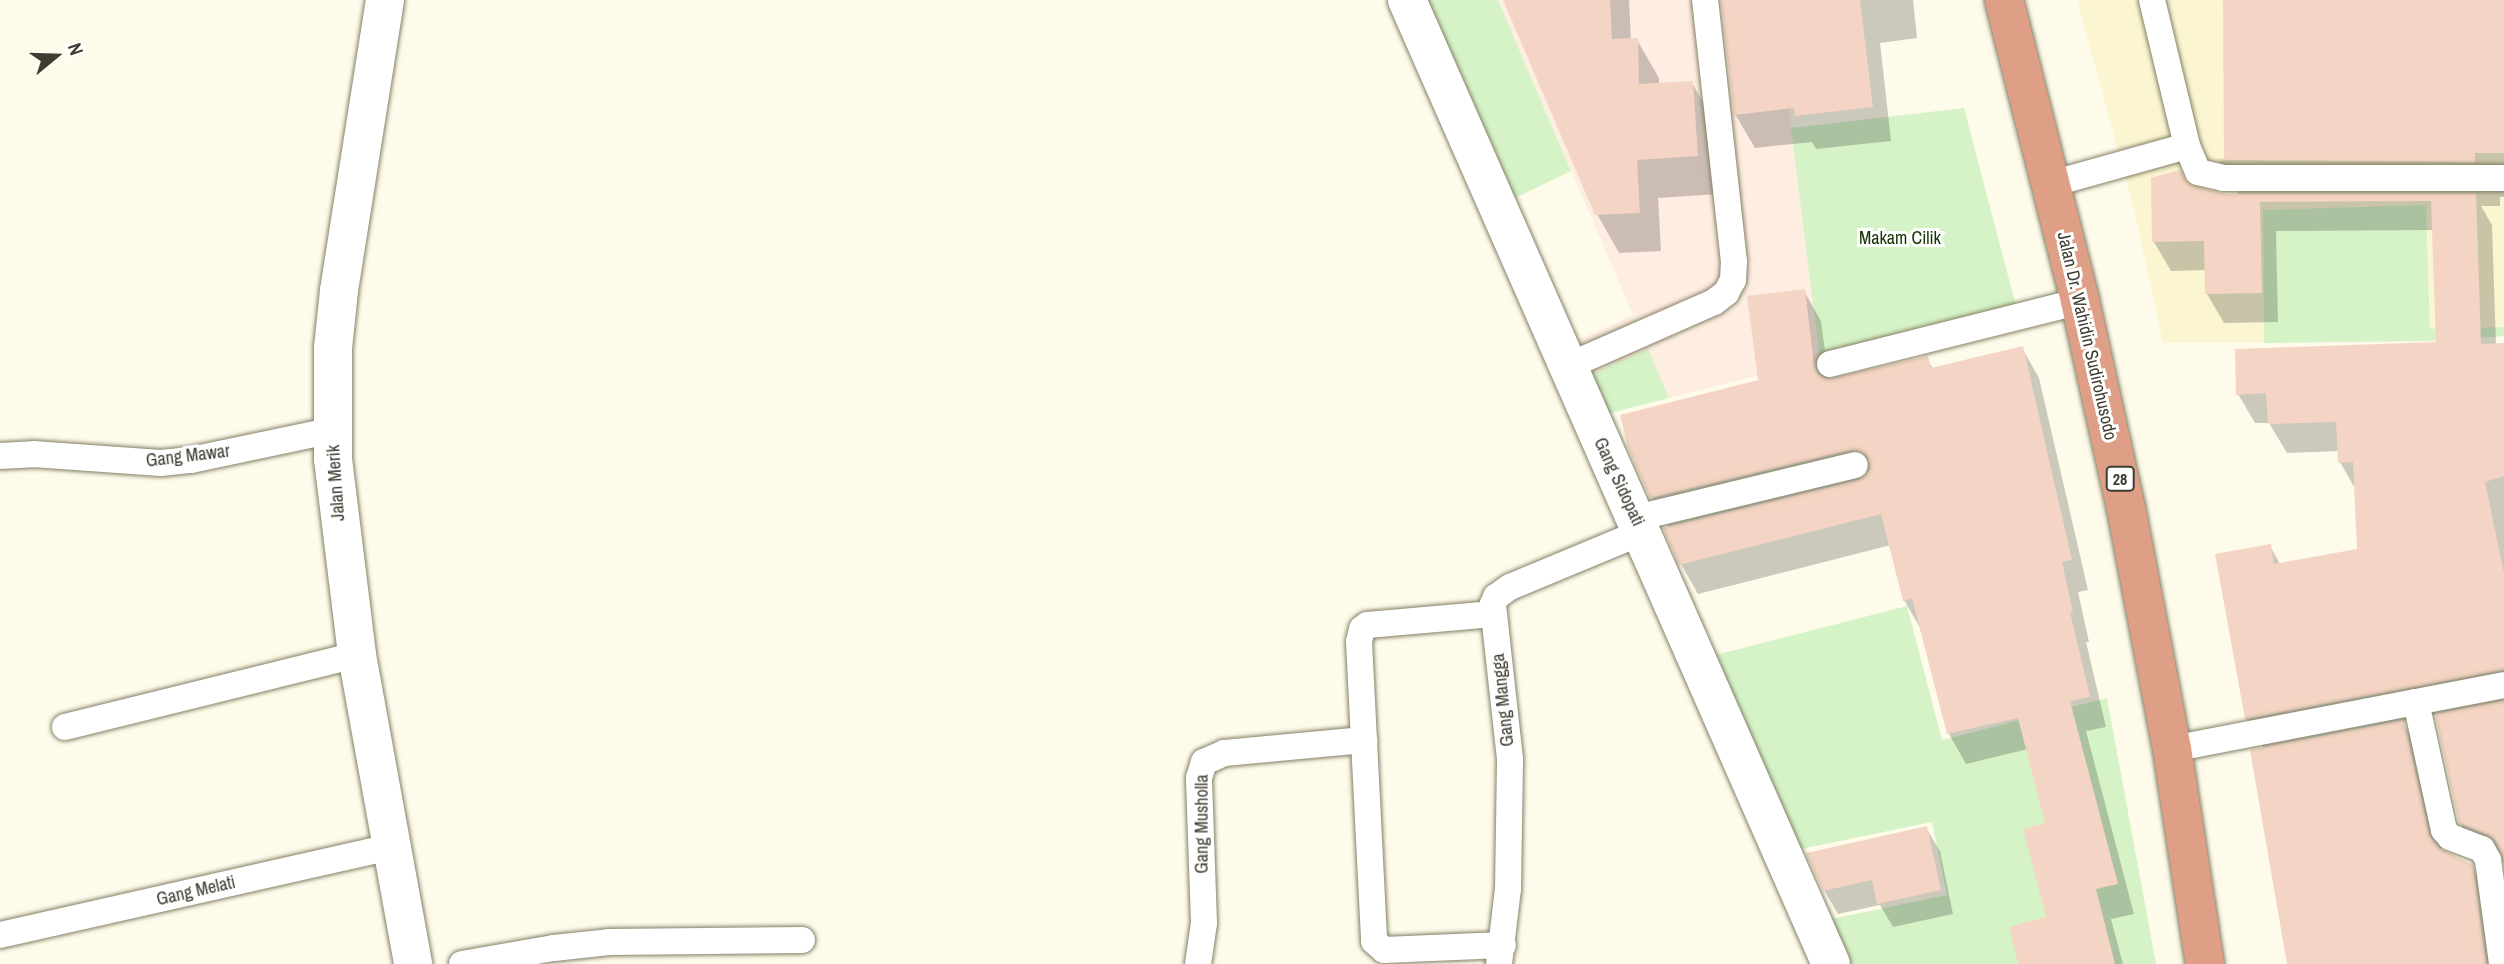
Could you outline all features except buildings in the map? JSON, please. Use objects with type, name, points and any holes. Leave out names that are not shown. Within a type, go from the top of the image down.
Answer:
[{"type":"highway","name":"Jalan Dr. Wahidin Sudirohusodo","points":[[2004,0],[2080,301],[2126,508],[2172,750],[2206,964]]},
{"type":"street","name":"Jalan Merik","points":[[385,0],[339,291],[333,348],[333,430],[339,528],[357,655],[413,964]]},
{"type":"street","name":"Gang Sidopati","points":[[1407,0],[1566,367],[1639,525],[1831,964]]},
{"type":"lane","points":[[1566,367],[1714,302],[1730,286],[1734,262],[1705,0]]},
{"type":"lane","points":[[2152,0],[2187,146],[2194,167],[2199,172],[2212,177],[2504,178]]},
{"type":"lane","points":[[2051,184],[2187,146]]},
{"type":"lane","points":[[1830,364],[2080,301]]},
{"type":"lane","name":"Gang Mawar","points":[[0,456],[33,454],[161,463],[191,460],[333,430]]},
{"type":"lane","points":[[1501,955],[1384,950],[1376,945],[1373,936],[1359,642],[1362,629],[1367,625],[1493,614],[1496,597],[1510,587],[1639,525],[1855,465]]},
{"type":"lane","name":"Gang Mangga","points":[[1493,614],[1510,759],[1508,889],[1501,955]]},
{"type":"lane","points":[[65,727],[357,655]]},
{"type":"lane","points":[[2172,750],[2504,685]]},
{"type":"lane","points":[[2416,702],[2444,830],[2454,839],[2478,846],[2488,860],[2502,964]]},
{"type":"lane","name":"Gang Musholla","points":[[1198,964],[1204,923],[1199,778],[1204,762],[1224,753],[1364,740]]},
{"type":"lane","name":"Gang Melati","points":[[0,935],[393,848]]},
{"type":"lane","points":[[462,964],[554,948],[609,942],[802,940]]},
{"type":"shaded area","points":[[1498,0],[1776,0],[1820,360],[1669,398],[1647,350],[1587,376],[1573,343],[1633,315]]},
{"type":"shaded area","points":[[2077,0],[2504,0],[2504,336],[2431,341],[2426,205],[2263,210],[2264,343],[2163,343],[2135,213]]},
{"type":"green space","points":[[1426,0],[1498,0],[1571,171],[1511,200]]},
{"type":"green space","name":"Makam Cilik","points":[[1964,108],[2017,310],[1820,360],[1791,128]]},
{"type":"green space","points":[[2426,205],[2430,329],[2504,327],[2504,336],[2431,341],[2264,343],[2263,210]]},
{"type":"green space","points":[[1648,349],[1669,398],[1603,415],[1587,376]]},
{"type":"green space","points":[[1907,606],[1942,740],[2107,698],[2156,964],[1840,964],[1822,921],[1947,895],[1932,822],[1791,851],[1708,657]]}]
